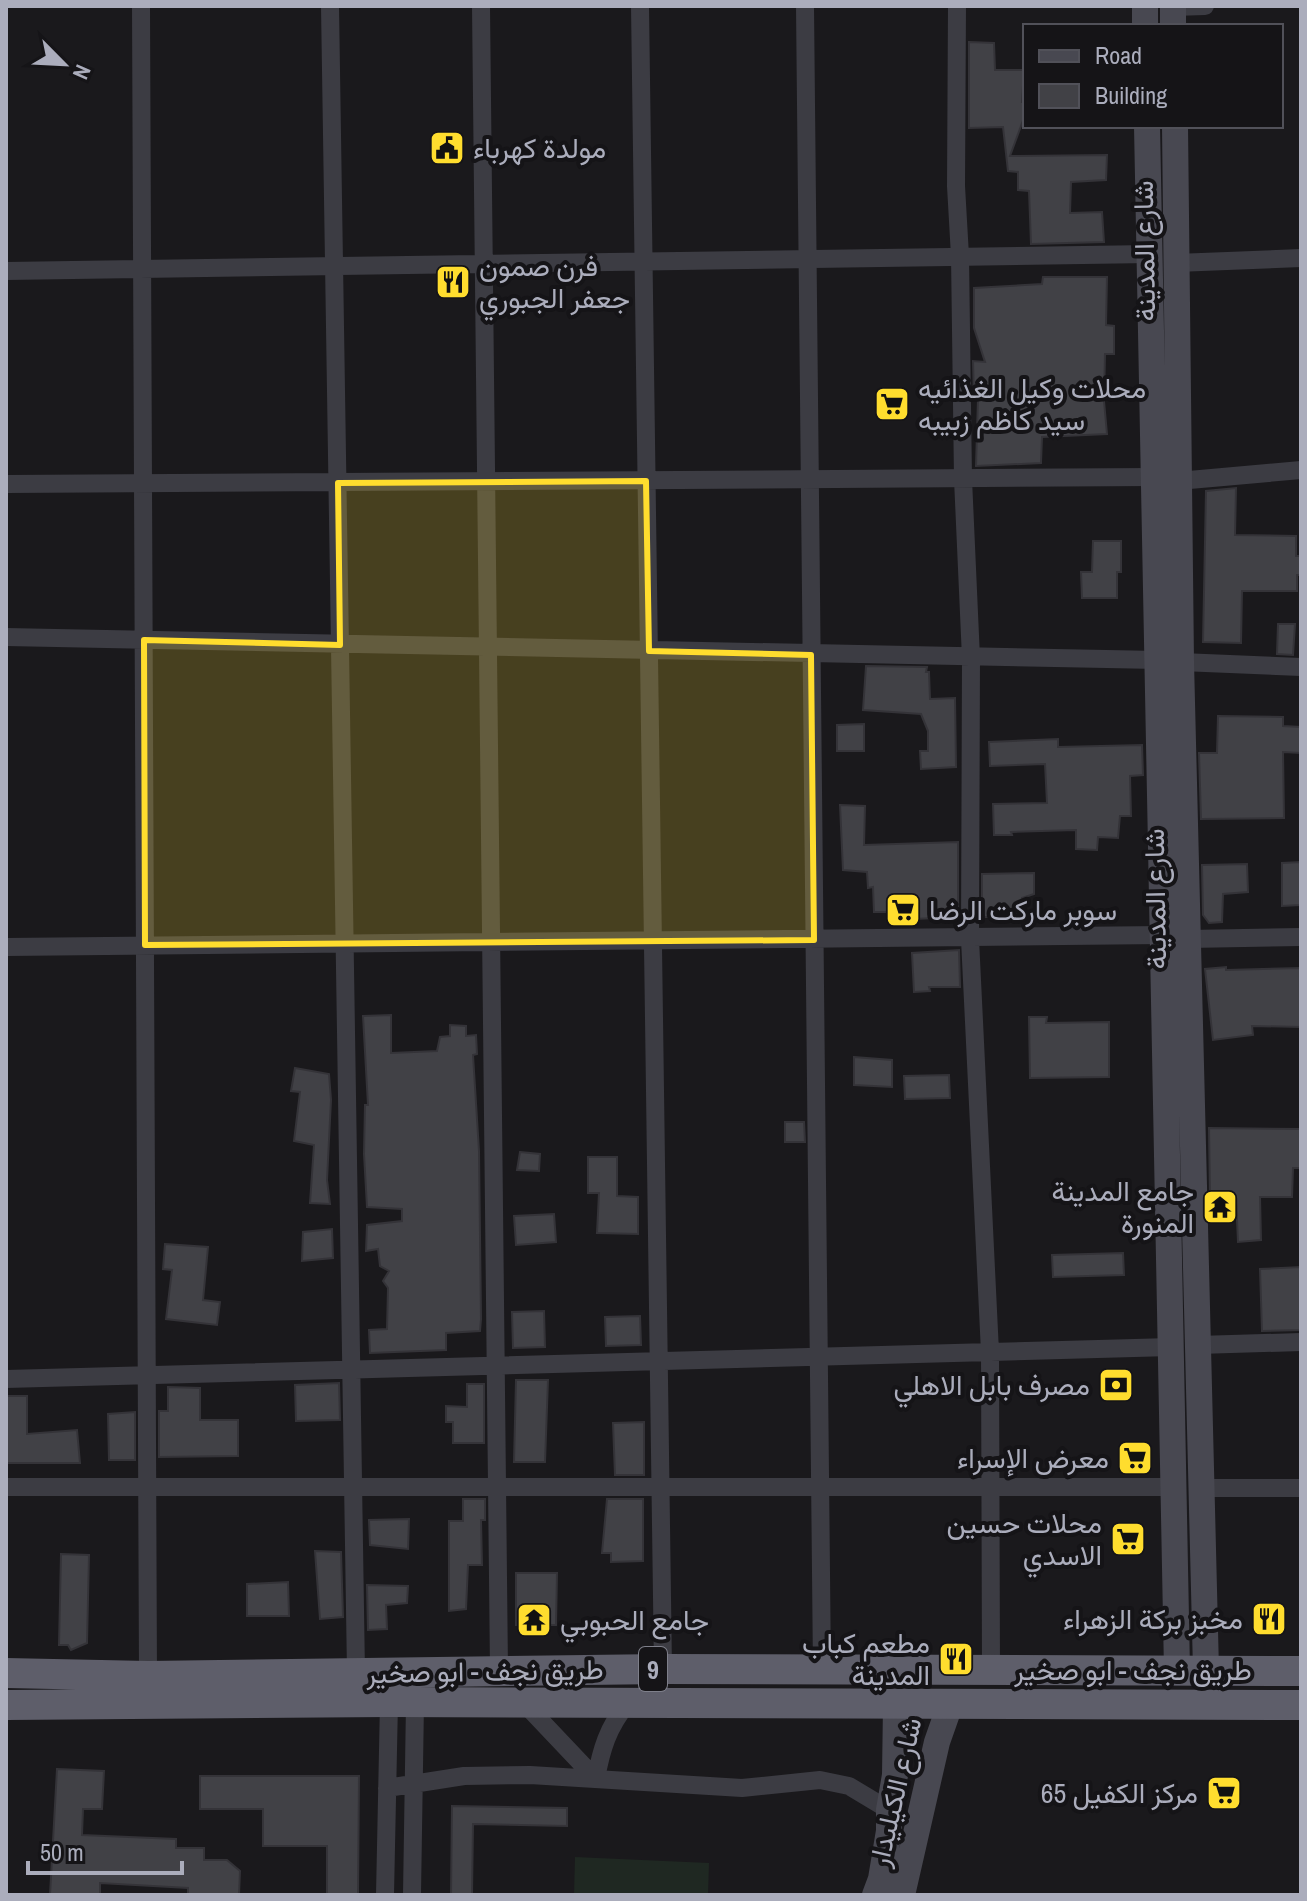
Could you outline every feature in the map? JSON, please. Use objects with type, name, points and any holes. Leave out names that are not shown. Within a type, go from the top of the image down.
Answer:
[{"type":"highway","name":"طريق نجف - ابو صخير","points":[[6,1673],[148,1676],[663,1669],[1301,1671]]},
{"type":"highway","name":"طريق نجف - ابو صخير","points":[[6,1705],[1301,1705]]},
{"type":"main road","name":"شارع المدينة","points":[[1147,128],[1150,254],[1166,479],[1176,937],[1198,1345],[1187,1487]]},
{"type":"main road","name":"شارع المدينة","points":[[1166,479],[1176,263],[1175,128]]},
{"type":"main road","name":"شارع المدينة","points":[[1176,937],[1171,1347],[1187,1487],[1192,1670]]},
{"type":"main road","name":"شارع الكيليدار","points":[[875,1895],[881,1879],[889,1831],[895,1775],[896,1705]]},
{"type":"main road","name":"شارع الكيليدار","points":[[902,1895],[937,1742],[950,1705]]},
{"type":"street","points":[[141,6],[148,1676]]},
{"type":"street","points":[[330,6],[356,1673]]},
{"type":"street","points":[[481,6],[499,1670]]},
{"type":"street","points":[[640,6],[663,1669]]},
{"type":"street","points":[[805,6],[822,1670]]},
{"type":"street","points":[[957,6],[956,186],[971,658],[970,939],[990,1352],[991,1669]]},
{"type":"street","points":[[1173,6],[1205,6]]},
{"type":"street","points":[[6,271],[1150,254]]},
{"type":"street","points":[[1176,263],[1301,258]]},
{"type":"street","points":[[6,484],[1166,479],[1301,470]]},
{"type":"street","points":[[6,637],[1169,661],[1301,667]]},
{"type":"street","points":[[6,947],[1301,937]]},
{"type":"street","points":[[1198,1345],[1301,1342]]},
{"type":"street","points":[[6,1379],[1171,1347]]},
{"type":"street","points":[[6,1487],[1301,1488]]},
{"type":"street","points":[[402,1703],[414,1785],[412,1895]]},
{"type":"street","points":[[385,1895],[387,1788],[402,1703]]},
{"type":"street","points":[[524,1703],[596,1779]]},
{"type":"street","points":[[596,1779],[602,1746],[616,1717],[627,1704]]},
{"type":"street","points":[[387,1788],[464,1776],[530,1775],[742,1788],[820,1780],[849,1786],[889,1810]]},
{"type":"highlighted area","points":[[646,481],[649,651],[811,655],[814,940],[145,945],[144,640],[340,645],[338,483]]},
{"type":"shaded area","points":[[575,1857],[709,1863],[708,1895],[574,1895]]},
{"type":"building","points":[[969,42],[994,43],[995,70],[1023,70],[1023,120],[1010,156],[1107,155],[1106,180],[1071,182],[1070,213],[1102,212],[1104,242],[1031,244],[1029,191],[1018,190],[1018,172],[1008,171],[1003,127],[969,128]]},
{"type":"building","points":[[1043,277],[1107,277],[1106,325],[1114,326],[1114,354],[1105,354],[1107,434],[1042,437],[1041,463],[976,466],[978,398],[974,398],[973,361],[985,362],[974,328],[974,288],[1042,284]]},
{"type":"building","points":[[1236,488],[1235,535],[1296,536],[1296,556],[1301,556],[1301,575],[1297,575],[1297,591],[1242,591],[1241,643],[1203,642],[1206,491]]},
{"type":"building","points":[[1093,541],[1121,541],[1117,598],[1082,598],[1081,572],[1092,572]]},
{"type":"building","points":[[1278,624],[1295,624],[1293,655],[1277,654]]},
{"type":"building","points":[[866,666],[927,667],[930,699],[955,698],[956,767],[921,769],[920,751],[928,751],[928,731],[921,714],[863,710]]},
{"type":"building","points":[[1218,716],[1283,717],[1283,726],[1301,727],[1301,753],[1283,752],[1284,818],[1201,819],[1199,753],[1217,753]]},
{"type":"building","points":[[864,724],[864,751],[837,751],[837,725]]},
{"type":"building","points":[[1058,739],[1058,747],[1142,745],[1143,775],[1130,776],[1131,816],[1120,816],[1118,838],[1098,837],[1097,850],[1076,849],[1076,830],[994,835],[993,804],[1047,803],[1045,764],[990,766],[989,742]]},
{"type":"building","points":[[840,805],[865,806],[864,845],[958,842],[958,917],[892,920],[892,912],[874,912],[873,887],[868,888],[867,872],[843,870]]},
{"type":"building","points":[[1301,862],[1300,905],[1282,906],[1282,863]]},
{"type":"building","points":[[1247,864],[1248,892],[1223,894],[1222,922],[1209,923],[1203,915],[1202,865]]},
{"type":"building","points":[[1034,873],[1034,894],[1022,898],[1023,917],[982,917],[982,874]]},
{"type":"building","points":[[959,950],[960,987],[929,987],[930,991],[914,992],[912,953]]},
{"type":"building","points":[[1226,967],[1226,970],[1301,968],[1301,1027],[1252,1026],[1253,1035],[1213,1040],[1205,969]]},
{"type":"building","points":[[391,1015],[391,1053],[437,1051],[440,1037],[450,1036],[450,1025],[466,1026],[466,1036],[476,1035],[477,1054],[473,1055],[479,1151],[480,1331],[446,1333],[446,1350],[370,1353],[369,1330],[387,1329],[388,1288],[383,1281],[389,1271],[380,1266],[378,1249],[366,1251],[367,1225],[402,1221],[402,1209],[367,1207],[364,1154],[365,1105],[368,1105],[363,1016]]},
{"type":"building","points":[[1029,1017],[1047,1017],[1046,1023],[1109,1022],[1109,1077],[1030,1078]]},
{"type":"building","points":[[854,1057],[892,1060],[892,1087],[854,1085]]},
{"type":"building","points":[[295,1068],[329,1074],[331,1100],[327,1180],[330,1204],[310,1203],[314,1145],[294,1141],[300,1092],[291,1091]]},
{"type":"building","points":[[949,1075],[950,1098],[905,1099],[904,1076]]},
{"type":"building","points":[[785,1122],[804,1122],[805,1142],[785,1142]]},
{"type":"building","points":[[1209,1128],[1301,1129],[1301,1168],[1293,1168],[1292,1197],[1260,1197],[1261,1240],[1238,1242],[1236,1197],[1210,1196]]},
{"type":"building","points":[[520,1152],[540,1154],[539,1171],[517,1170]]},
{"type":"building","points":[[588,1157],[617,1157],[617,1196],[638,1197],[638,1234],[597,1233],[599,1193],[588,1193]]},
{"type":"building","points":[[554,1214],[556,1242],[516,1245],[514,1216]]},
{"type":"building","points":[[332,1229],[333,1258],[302,1261],[303,1232]]},
{"type":"building","points":[[165,1244],[208,1247],[203,1300],[220,1302],[217,1325],[166,1319],[172,1270],[163,1269]]},
{"type":"building","points":[[1123,1253],[1124,1275],[1053,1277],[1052,1255]]},
{"type":"building","points":[[1301,1267],[1301,1330],[1262,1331],[1260,1269]]},
{"type":"building","points":[[544,1311],[545,1347],[513,1348],[512,1312]]},
{"type":"building","points":[[640,1316],[641,1345],[606,1346],[605,1317]]},
{"type":"building","points":[[516,1380],[548,1380],[545,1462],[514,1462]]},
{"type":"building","points":[[339,1383],[340,1420],[296,1421],[295,1385]]},
{"type":"building","points":[[467,1384],[484,1384],[484,1443],[453,1443],[453,1422],[446,1422],[446,1406],[467,1407]]},
{"type":"building","points":[[168,1387],[200,1388],[200,1420],[238,1420],[238,1456],[159,1457],[159,1411],[168,1411]]},
{"type":"building","points":[[6,1396],[27,1396],[27,1434],[77,1430],[80,1463],[6,1463]]},
{"type":"building","points":[[135,1412],[135,1460],[109,1460],[108,1414]]},
{"type":"building","points":[[644,1422],[644,1475],[615,1475],[613,1423]]},
{"type":"building","points":[[463,1499],[485,1499],[485,1520],[481,1520],[482,1565],[468,1565],[466,1609],[449,1611],[449,1521],[463,1521]]},
{"type":"building","points":[[607,1499],[643,1499],[643,1561],[611,1562],[611,1553],[602,1553]]},
{"type":"building","points":[[409,1519],[408,1549],[370,1545],[369,1520]]},
{"type":"building","points":[[315,1551],[341,1552],[343,1617],[320,1619]]},
{"type":"building","points":[[61,1554],[89,1555],[87,1643],[71,1650],[68,1645],[59,1645]]},
{"type":"building","points":[[516,1573],[557,1573],[556,1625],[516,1625]]},
{"type":"building","points":[[288,1582],[289,1616],[247,1616],[247,1584]]},
{"type":"building","points":[[367,1585],[408,1586],[407,1603],[386,1605],[387,1629],[368,1630]]},
{"type":"building","points":[[57,1769],[104,1771],[102,1809],[83,1809],[82,1835],[176,1839],[176,1848],[204,1848],[204,1860],[227,1860],[240,1871],[239,1895],[188,1895],[188,1888],[100,1883],[100,1895],[50,1895]]},
{"type":"building","points":[[200,1776],[359,1776],[358,1895],[327,1895],[327,1846],[263,1846],[263,1809],[200,1809]]},
{"type":"building","points":[[452,1806],[567,1808],[567,1826],[473,1824],[472,1895],[451,1895]]},
{"type":"place","name":"مولدة كهرباء","points":[[447,148]]},
{"type":"place","name":"فرن صمون جعفر الجبوري","points":[[453,282]]},
{"type":"place","name":"محلات وكيل الغذائيه سيد كاظم زبيبه","points":[[892,404]]},
{"type":"place","name":"سوبر ماركت الرضا","points":[[903,910]]},
{"type":"place","name":"جامع المدينة المنورة","points":[[1220,1207]]},
{"type":"place","name":"مصرف بابل الاهلي","points":[[1116,1385]]},
{"type":"place","name":"معرض الإسراء","points":[[1135,1458]]},
{"type":"place","name":"محلات حسين الاسدي","points":[[1128,1539]]},
{"type":"place","name":"مخبز بركة الزهراء","points":[[1269,1619]]},
{"type":"place","name":"جامع الحبوبي","points":[[534,1620]]},
{"type":"place","name":"مطعم كباب المدينة","points":[[956,1659]]},
{"type":"place","name":"مركز الكفيل 65","points":[[1224,1793]]}]
